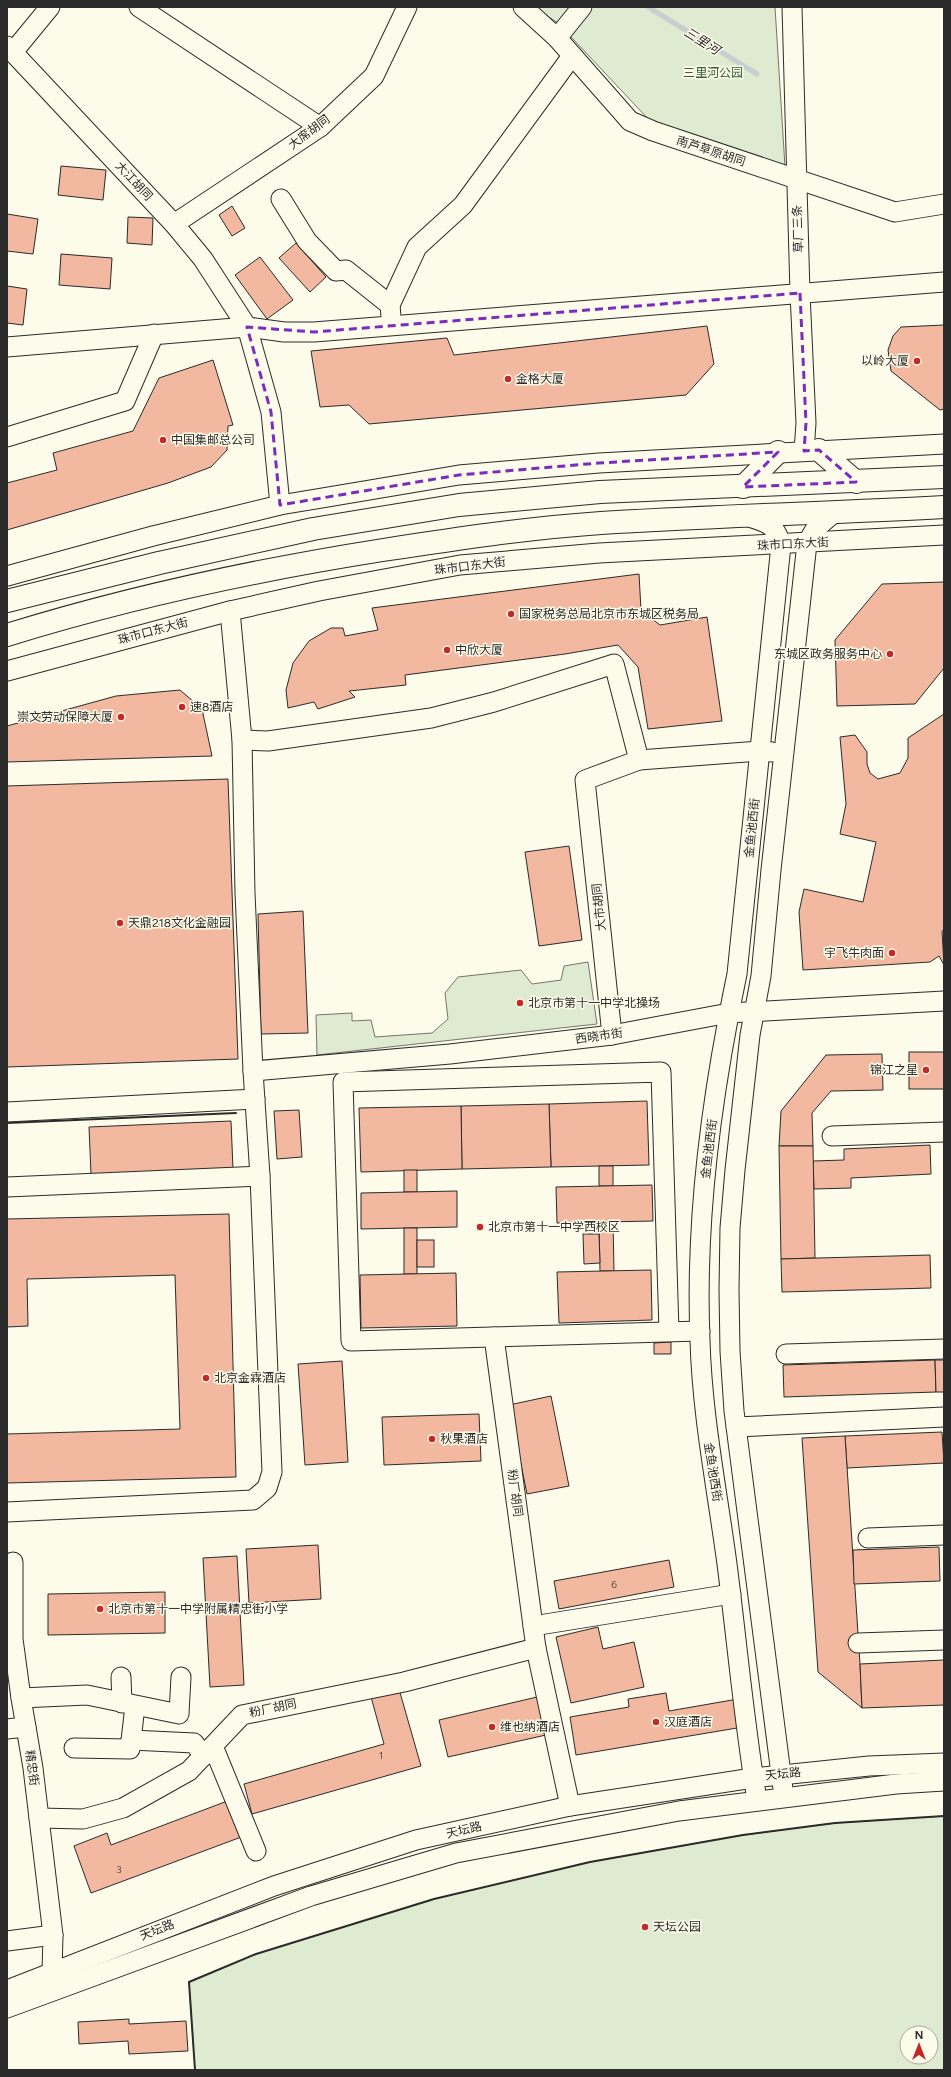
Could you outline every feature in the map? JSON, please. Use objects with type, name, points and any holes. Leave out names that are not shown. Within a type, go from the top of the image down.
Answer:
[{"type":"main road","points":[[811,450],[856,482]]},
{"type":"main road","points":[[743,487],[778,452]]},
{"type":"main road","points":[[7,601],[159,563],[313,529],[460,506],[600,492],[743,487],[944,477]]},
{"type":"main road","points":[[7,635],[164,592],[316,561],[456,538],[600,523],[944,507]]},
{"type":"street","points":[[10,49],[50,7]]},
{"type":"street","points":[[139,7],[320,127]]},
{"type":"street","name":"大席胡同","points":[[174,224],[320,127],[374,76],[407,7]]},
{"type":"street","name":"南芦草原胡同","points":[[523,7],[557,38],[630,121],[653,131],[895,212],[944,204]]},
{"type":"street","points":[[557,38],[582,7]]},
{"type":"street","name":"草厂三条","points":[[792,7],[800,293],[806,423],[811,450]]},
{"type":"street","name":"大江胡同","points":[[10,49],[174,224],[203,259],[247,326],[271,412],[280,505]]},
{"type":"street","points":[[392,326],[390,305],[417,247],[463,205],[572,56]]},
{"type":"street","points":[[281,199],[307,241],[336,271],[346,270],[390,305]]},
{"type":"street","points":[[7,347],[247,326],[284,332],[314,332],[944,282]]},
{"type":"street","points":[[7,437],[125,401],[154,334]]},
{"type":"street","points":[[7,576],[153,536],[280,505],[460,475],[599,463],[811,450],[944,444]]},
{"type":"street","name":"金鱼池西街","points":[[784,1797],[736,1426],[730,1351],[730,1228],[735,1170],[754,1011],[761,976],[807,544],[816,528],[835,512]]},
{"type":"street","points":[[749,516],[766,522],[778,532],[781,545]]},
{"type":"street","name":"珠市口东大街","points":[[7,671],[230,611],[319,591],[460,565],[599,553],[807,544],[944,535]]},
{"type":"street","name":"金鱼池西街","points":[[757,1800],[753,1778],[731,1594],[708,1445],[700,1331],[703,1202],[714,1102],[737,974],[781,545]]},
{"type":"street","points":[[7,1512],[254,1500],[267,1488],[272,1472],[260,1176],[253,1071],[245,893],[242,740],[230,611]]},
{"type":"street","points":[[242,740],[268,741],[431,718],[494,702],[614,664],[639,760],[760,751],[784,754]]},
{"type":"street","name":"大市胡同","points":[[612,1035],[585,780],[639,760]]},
{"type":"street","name":"西晓市街","points":[[253,1071],[450,1054],[612,1035],[729,1012],[944,1001]]},
{"type":"street","points":[[669,1331],[661,1072],[343,1082],[351,1342],[700,1331]]},
{"type":"street","points":[[7,1112],[255,1099]]},
{"type":"street","points":[[832,1136],[944,1132]]},
{"type":"street","points":[[7,1186],[260,1176]]},
{"type":"street","name":"粉厂胡同","points":[[494,1337],[536,1648],[570,1806]]},
{"type":"street","points":[[786,1354],[944,1349]]},
{"type":"street","points":[[736,1426],[944,1417]]},
{"type":"street","points":[[868,1538],[944,1535]]},
{"type":"street","name":"精忠街","points":[[13,1562],[13,1639],[39,1818],[53,1935],[52,1973]]},
{"type":"street","points":[[533,1626],[731,1594]]},
{"type":"street","points":[[858,1643],[944,1640]]},
{"type":"street","name":"粉厂胡同","points":[[39,1818],[83,1819],[123,1808],[189,1771],[242,1715],[404,1682],[536,1648]]},
{"type":"street","points":[[74,1748],[130,1749],[131,1740],[128,1705],[121,1677]]},
{"type":"street","points":[[21,1698],[87,1695],[128,1705],[179,1714],[180,1677]]},
{"type":"street","points":[[7,1729],[26,1727]]},
{"type":"street","points":[[131,1740],[194,1743],[209,1751],[256,1851]]},
{"type":"street","name":"天坛路","points":[[7,1990],[133,1939],[274,1886],[416,1840],[570,1806],[780,1774],[869,1766],[944,1763]]},
{"type":"street","name":"天坛路","points":[[7,2008],[311,1896],[456,1853],[679,1811],[757,1800],[896,1784],[944,1781]]},
{"type":"street","points":[[7,1941],[53,1935]]},
{"type":"highlighted area","points":[[800,293],[806,423],[804,451],[819,450],[856,482],[743,487],[778,452],[599,463],[459,475],[280,505],[271,412],[247,327],[314,332]]},
{"type":"green space","name":"三里河公园","points":[[533,7],[775,7],[785,167],[651,122],[558,23]]},
{"type":"green space","name":"北京市第十一中学北操场","points":[[588,962],[597,1024],[317,1055],[316,1015],[352,1013],[352,1021],[371,1020],[375,1037],[432,1033],[448,1019],[445,993],[458,977],[521,970],[532,984],[561,980],[564,966]]},
{"type":"green space","name":"天坛公园","points":[[944,1816],[944,2070],[195,2070],[189,1982],[256,1954],[434,1899],[590,1862],[743,1835],[835,1823]]},
{"type":"building","points":[[61,166],[106,170],[103,200],[58,195]]},
{"type":"building","points":[[232,206],[245,228],[232,236],[219,215]]},
{"type":"building","points":[[7,214],[38,219],[33,254],[7,251]]},
{"type":"building","points":[[128,217],[153,218],[152,245],[127,243]]},
{"type":"building","points":[[296,243],[326,277],[310,292],[279,258]]},
{"type":"building","points":[[61,254],[112,258],[110,289],[59,285]]},
{"type":"building","points":[[260,257],[293,300],[267,319],[235,275]]},
{"type":"building","points":[[7,286],[27,289],[23,325],[7,323]]},
{"type":"building","name":"以岭大厦","points":[[944,325],[944,409],[940,410],[891,371],[888,350],[893,336],[901,327]]},
{"type":"building","name":"金格大厦","points":[[707,326],[714,364],[686,395],[369,424],[349,405],[320,407],[311,351],[447,338],[454,355]]},
{"type":"building","name":"中国集邮总公司","points":[[213,360],[233,425],[228,426],[227,450],[211,467],[168,483],[7,530],[7,483],[57,470],[53,453],[133,431],[159,378]]},
{"type":"building","name":"中欣大厦","points":[[639,574],[641,610],[660,625],[707,617],[722,721],[648,729],[638,667],[618,645],[565,654],[405,675],[406,685],[349,691],[355,697],[318,709],[314,702],[288,708],[286,690],[293,663],[309,641],[331,628],[343,628],[345,636],[378,630],[372,608]]},
{"type":"building","name":"东城区政务服务中心","points":[[944,582],[944,668],[915,704],[837,706],[835,640],[882,584]]},
{"type":"building","name":"崇文劳动保障大厦","points":[[180,690],[202,709],[212,756],[7,762],[7,726],[116,696]]},
{"type":"building","points":[[944,714],[944,930],[942,931],[944,965],[939,956],[930,962],[803,970],[799,912],[804,889],[863,902],[876,842],[840,834],[846,804],[840,737],[855,735],[867,752],[867,764],[870,773],[878,779],[900,773],[908,758],[908,738]]},
{"type":"building","name":"天鼎218文化金融园","points":[[228,779],[238,1059],[7,1067],[7,786]]},
{"type":"building","points":[[569,846],[582,940],[539,946],[525,852]]},
{"type":"building","points":[[303,911],[308,1033],[261,1034],[258,914]]},
{"type":"building","name":"锦江之星","points":[[909,1052],[944,1052],[944,1089],[909,1089]]},
{"type":"building","points":[[882,1054],[883,1090],[831,1091],[812,1113],[813,1146],[779,1146],[781,1111],[826,1055]]},
{"type":"building","points":[[647,1101],[649,1165],[551,1167],[549,1104]]},
{"type":"building","points":[[549,1104],[551,1167],[462,1169],[461,1106]]},
{"type":"building","points":[[461,1106],[462,1169],[361,1172],[359,1108]]},
{"type":"building","points":[[299,1110],[302,1157],[277,1159],[274,1111]]},
{"type":"building","points":[[231,1121],[233,1169],[91,1174],[89,1127]]},
{"type":"building","points":[[930,1145],[931,1174],[851,1178],[851,1188],[814,1189],[813,1161],[844,1160],[844,1149]]},
{"type":"building","points":[[779,1146],[813,1146],[815,1258],[781,1259]]},
{"type":"building","points":[[599,1166],[613,1166],[613,1186],[599,1186]]},
{"type":"building","points":[[404,1170],[417,1170],[417,1192],[404,1192]]},
{"type":"building","points":[[652,1185],[653,1221],[557,1223],[556,1187]]},
{"type":"building","points":[[457,1191],[457,1227],[361,1229],[361,1193]]},
{"type":"building","name":"北京金霖酒店","points":[[229,1214],[236,1477],[7,1483],[7,1434],[180,1429],[175,1275],[27,1279],[28,1326],[7,1327],[7,1219]]},
{"type":"building","points":[[599,1222],[613,1222],[614,1271],[600,1271]]},
{"type":"building","points":[[404,1228],[417,1228],[417,1274],[404,1274]]},
{"type":"building","points":[[583,1234],[599,1234],[600,1263],[584,1264]]},
{"type":"building","points":[[417,1240],[434,1240],[434,1267],[417,1267]]},
{"type":"building","points":[[930,1255],[931,1288],[782,1292],[781,1259]]},
{"type":"building","points":[[651,1270],[652,1320],[559,1323],[557,1272]]},
{"type":"building","points":[[456,1273],[457,1326],[361,1328],[360,1275]]},
{"type":"building","points":[[671,1342],[671,1354],[654,1354],[654,1343]]},
{"type":"building","points":[[935,1360],[936,1392],[784,1397],[783,1365]]},
{"type":"building","points":[[935,1360],[944,1360],[944,1392],[936,1392]]},
{"type":"building","points":[[342,1361],[348,1462],[305,1465],[298,1364]]},
{"type":"building","points":[[551,1396],[569,1486],[527,1494],[509,1405]]},
{"type":"building","name":"秋果酒店","points":[[479,1414],[481,1461],[384,1465],[382,1417]]},
{"type":"building","points":[[942,1432],[944,1463],[847,1468],[845,1436]]},
{"type":"building","points":[[845,1436],[862,1708],[818,1672],[802,1438]]},
{"type":"building","points":[[318,1545],[321,1599],[249,1603],[246,1549]]},
{"type":"building","points":[[939,1547],[940,1581],[854,1584],[853,1550]]},
{"type":"building","points":[[237,1556],[244,1685],[210,1687],[203,1558]]},
{"type":"building","points":[[669,1560],[674,1587],[559,1609],[554,1581]]},
{"type":"building","points":[[165,1592],[165,1633],[48,1635],[48,1594]]},
{"type":"building","points":[[598,1627],[603,1649],[634,1642],[644,1687],[571,1703],[556,1637]]},
{"type":"building","points":[[944,1660],[944,1705],[862,1708],[860,1664]]},
{"type":"building","points":[[399,1689],[421,1766],[252,1814],[244,1784],[384,1744],[371,1697]]},
{"type":"building","name":"汉庭酒店","points":[[666,1693],[669,1711],[738,1699],[743,1727],[576,1755],[570,1717],[629,1707],[628,1699]]},
{"type":"building","name":"维也纳酒店","points":[[537,1697],[546,1735],[448,1757],[439,1720]]},
{"type":"building","points":[[230,1800],[244,1836],[91,1893],[74,1846],[107,1833],[111,1845]]},
{"type":"building","points":[[129,2019],[129,2024],[186,2021],[188,2051],[129,2054],[128,2041],[79,2044],[78,2022]]},
{"type":"waterway","name":"三里河","points":[[648,7],[757,74]]},
{"type":"wall","points":[[7,1123],[236,1113]]},
{"type":"wall","points":[[195,2070],[189,1982],[256,1954],[434,1899],[590,1862],[743,1835],[835,1823],[944,1816]]},
{"type":"place","name":"以岭大厦","points":[[917,361]]},
{"type":"place","name":"金格大厦","points":[[508,379]]},
{"type":"place","name":"中国集邮总公司","points":[[163,440]]},
{"type":"place","name":"国家税务总局北京市东城区税务局","points":[[511,614]]},
{"type":"place","name":"中欣大厦","points":[[447,650]]},
{"type":"place","name":"东城区政务服务中心","points":[[890,654]]},
{"type":"place","name":"速8酒店","points":[[182,707]]},
{"type":"place","name":"崇文劳动保障大厦","points":[[121,717]]},
{"type":"place","name":"天鼎218文化金融园","points":[[120,923]]},
{"type":"place","name":"宇飞牛肉面","points":[[892,953]]},
{"type":"place","name":"北京市第十一中学北操场","points":[[520,1003]]},
{"type":"place","name":"锦江之星","points":[[926,1070]]},
{"type":"place","name":"北京市第十一中学西校区","points":[[480,1227]]},
{"type":"place","name":"北京金霖酒店","points":[[206,1378]]},
{"type":"place","name":"秋果酒店","points":[[432,1439]]},
{"type":"place","name":"北京市第十一中学附属精忠街小学","points":[[100,1609]]},
{"type":"place","name":"汉庭酒店","points":[[656,1722]]},
{"type":"place","name":"维也纳酒店","points":[[492,1727]]},
{"type":"place","name":"天坛公园","points":[[645,1927]]}]
